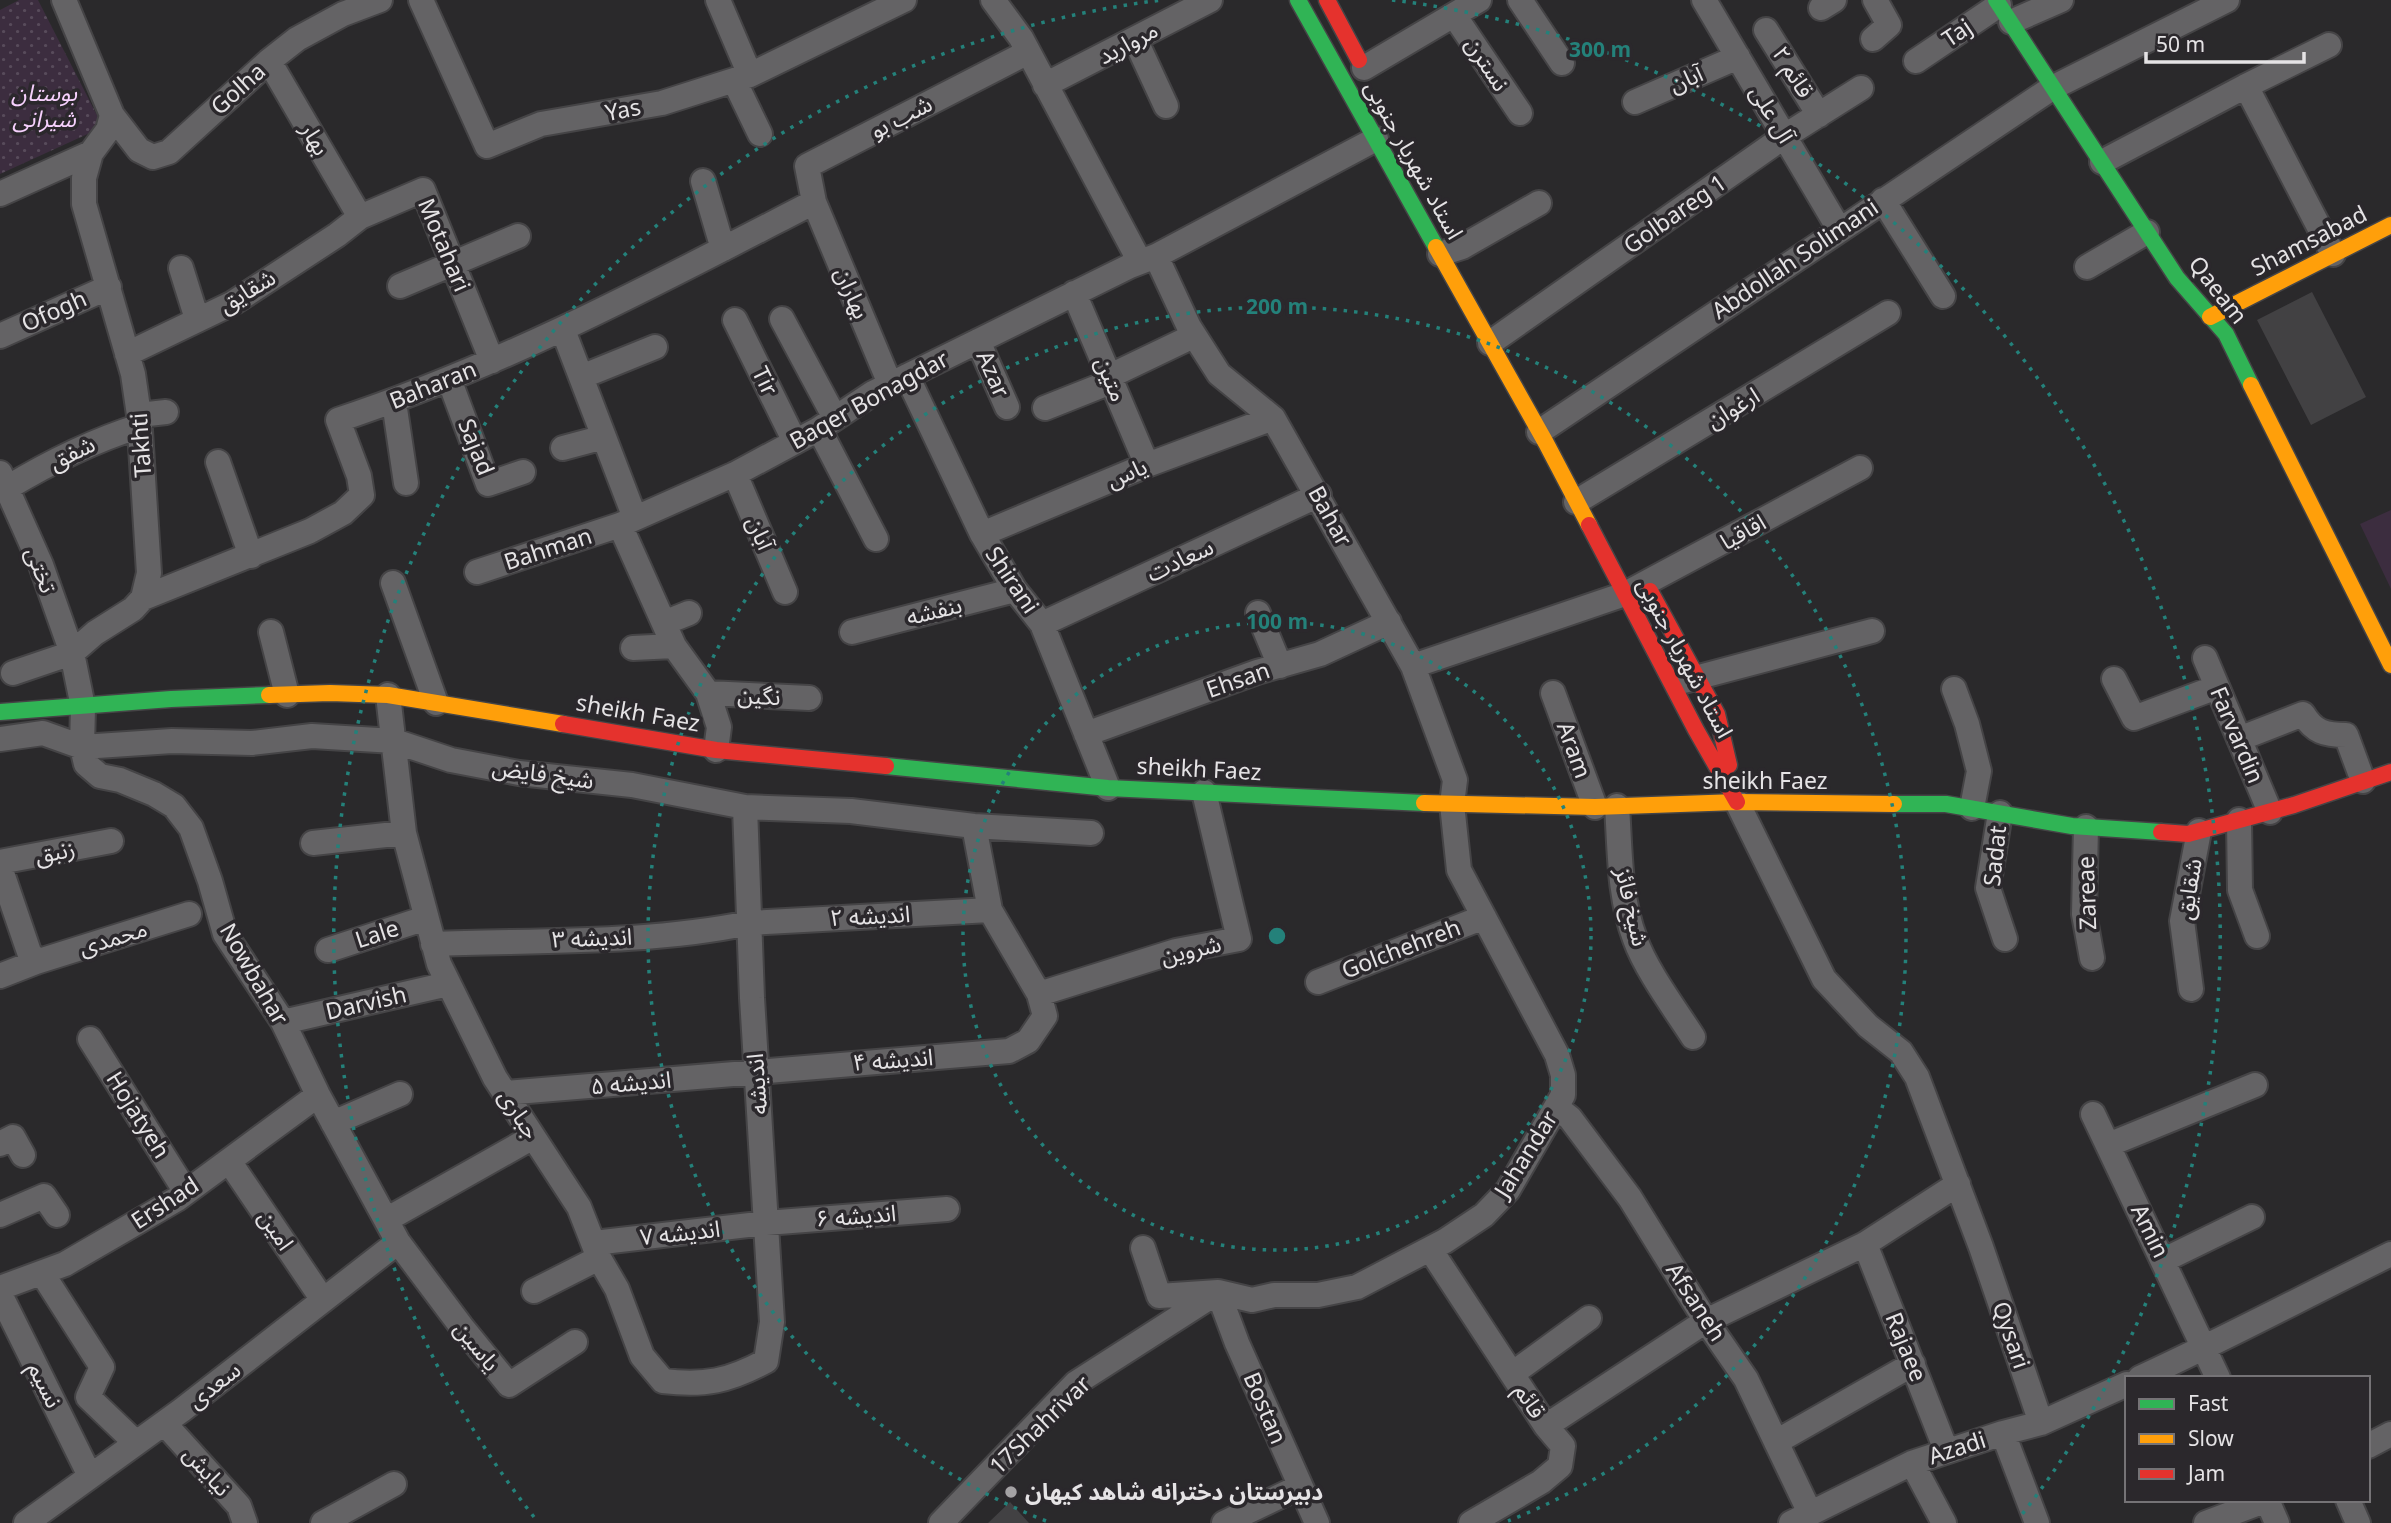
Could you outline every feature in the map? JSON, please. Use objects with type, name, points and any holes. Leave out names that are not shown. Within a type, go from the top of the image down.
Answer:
[{"type":"street","points":[[64,0],[112,115]]},
{"type":"street","name":"Golha","points":[[112,115],[139,150],[153,157],[169,152],[298,39],[343,14],[380,0]]},
{"type":"street","name":"Yas","points":[[421,0],[487,146],[541,124],[662,103],[742,77],[904,0]]},
{"type":"street","points":[[718,0],[760,134]]},
{"type":"street","points":[[993,0],[1021,38],[1045,85],[1148,259]]},
{"type":"street","name":"مروارید","points":[[1045,85],[1210,0]]},
{"type":"street","name":"استاد شهریار جنوبی","points":[[1298,0],[1376,139],[1456,249],[1592,493],[1637,584],[1697,677],[1717,714],[1737,802]]},
{"type":"street","name":"استاد شهریار جنوبی","points":[[1327,0],[1367,74]]},
{"type":"street","points":[[1367,74],[1479,0]]},
{"type":"street","points":[[1521,0],[1562,63]]},
{"type":"street","name":"آل علی","points":[[1704,0],[1839,229]]},
{"type":"street","points":[[1873,39],[1889,25],[1875,0]]},
{"type":"street","name":"Taj","points":[[1916,61],[2002,9],[2061,0]]},
{"type":"street","name":"Abdollah Solimani","points":[[1554,423],[2052,88],[2227,0]]},
{"type":"street","name":"Qaeam","points":[[2002,9],[2177,278],[2226,334],[2391,665]]},
{"type":"street","name":"نسترن","points":[[1454,15],[1520,113]]},
{"type":"street","name":"قائم ۲","points":[[1766,30],[1819,115]]},
{"type":"street","points":[[1135,39],[1166,106]]},
{"type":"street","points":[[2102,162],[2329,45]]},
{"type":"street","name":"شب بو","points":[[814,202],[807,166],[1028,52]]},
{"type":"street","name":"آبان","points":[[1634,102],[1738,57]]},
{"type":"street","name":"بهار","points":[[270,61],[360,217]]},
{"type":"street","points":[[2246,86],[2333,254]]},
{"type":"street","name":"Golbareg 1","points":[[1504,334],[1785,136],[1861,88]]},
{"type":"street","name":"Takhti","points":[[112,115],[108,130],[91,153],[84,178],[84,204],[127,354],[140,420],[149,573],[143,598]]},
{"type":"street","name":"Baqer Bonagdar","points":[[628,522],[735,474],[827,424],[873,393],[1148,259],[1376,139]]},
{"type":"street","points":[[0,194],[91,153]]},
{"type":"street","points":[[703,181],[723,249]]},
{"type":"street","name":"Motahari","points":[[360,217],[422,190],[492,360]]},
{"type":"street","points":[[1883,200],[1943,296]]},
{"type":"street","name":"Baharan","points":[[143,598],[310,531],[343,513],[362,495],[359,476],[338,421],[394,402],[563,330],[814,202]]},
{"type":"street","name":"بهاران","points":[[814,202],[899,380]]},
{"type":"street","points":[[1456,249],[1539,203]]},
{"type":"street","name":"شقایق","points":[[127,354],[242,297],[360,217]]},
{"type":"street","name":"Shamsabad","points":[[2210,317],[2391,225]]},
{"type":"street","points":[[2087,267],[2147,232]]},
{"type":"street","points":[[400,286],[518,236]]},
{"type":"street","name":"Bahar","points":[[1148,259],[1219,374],[1273,418],[1319,495],[1413,666],[1455,780],[1452,804]]},
{"type":"street","points":[[181,268],[197,319]]},
{"type":"street","name":"Ofogh","points":[[0,336],[108,287]]},
{"type":"street","name":"متین","points":[[1074,293],[1147,465]]},
{"type":"street","name":"ارغوان","points":[[1592,493],[1888,313]]},
{"type":"street","points":[[782,319],[876,539]]},
{"type":"street","name":"Tir","points":[[735,320],[795,442]]},
{"type":"street","points":[[563,330],[604,437],[628,522],[664,623],[674,646],[708,693],[719,727],[716,750]]},
{"type":"street","name":"Azar","points":[[978,341],[1007,407]]},
{"type":"street","points":[[1045,408],[1111,379],[1183,341]]},
{"type":"street","points":[[581,377],[655,346]]},
{"type":"street","name":"Sajad","points":[[449,379],[488,484],[523,472]]},
{"type":"street","name":"Shirani","points":[[899,380],[982,534],[1015,590],[1042,624],[1108,788]]},
{"type":"street","points":[[394,402],[406,482]]},
{"type":"street","name":"شفق","points":[[4,480],[47,464],[140,420],[166,412]]},
{"type":"street","name":"یاس","points":[[982,534],[1147,465],[1273,418]]},
{"type":"street","points":[[564,448],[604,437]]},
{"type":"street","points":[[218,462],[251,556]]},
{"type":"street","name":"اقاقیا","points":[[1413,666],[1637,584],[1860,468]]},
{"type":"street","name":"آبان","points":[[735,474],[785,592]]},
{"type":"street","name":"تختی","points":[[4,480],[41,565],[72,653]]},
{"type":"street","name":"سعادت","points":[[1042,624],[1319,495]]},
{"type":"street","name":"Bahman","points":[[477,572],[628,522]]},
{"type":"street","points":[[393,583],[436,702]]},
{"type":"street","name":"استاد شهریار جنوبی","points":[[1637,584],[1672,684],[1737,802]]},
{"type":"street","name":"بنفشه","points":[[852,632],[1015,590]]},
{"type":"street","points":[[13,673],[72,653],[95,633],[133,609],[143,598]]},
{"type":"street","points":[[664,623],[689,613]]},
{"type":"street","points":[[1258,613],[1280,666]]},
{"type":"street","name":"Ehsan","points":[[1086,734],[1320,654],[1389,622]]},
{"type":"street","points":[[1672,684],[1872,631]]},
{"type":"street","points":[[271,632],[287,695]]},
{"type":"street","points":[[633,648],[674,646]]},
{"type":"street","points":[[72,653],[83,707],[82,747]]},
{"type":"street","name":"Farvardin","points":[[2205,657],[2270,812]]},
{"type":"street","points":[[2114,679],[2134,718],[2217,687]]},
{"type":"street","points":[[1954,689],[1967,724],[1979,771],[1972,808]]},
{"type":"street","name":"sheikh Faez","points":[[0,712],[171,699],[330,693],[388,695],[716,750],[1108,788],[1452,804],[1947,804],[2086,827],[2188,834],[2270,812],[2391,772]]},
{"type":"street","name":"نگین","points":[[708,693],[809,698]]},
{"type":"street","name":"Aram","points":[[1553,693],[1606,806]]},
{"type":"street","name":"جباری","points":[[388,695],[404,833],[439,964],[505,1093],[579,1207],[596,1250],[617,1289],[642,1356],[663,1381]]},
{"type":"street","points":[[2239,739],[2303,714],[2311,728],[2328,735],[2346,735],[2363,781]]},
{"type":"street","name":"شیخ فایض","points":[[0,739],[43,733],[82,747],[173,741],[252,743],[312,736],[394,741],[451,760],[519,773],[632,786],[745,807],[852,811],[974,826],[1091,833]]},
{"type":"street","name":"Nowbahar","points":[[82,747],[86,764],[100,776],[120,780],[154,794],[174,806],[191,828],[225,934],[283,1022],[332,1123],[398,1241]]},
{"type":"street","name":"شروین","points":[[1039,994],[1176,951],[1239,939],[1204,792]]},
{"type":"street","name":"Qysari","points":[[1737,802],[1824,979],[1868,1026],[1901,1052],[1917,1077],[1981,1247],[2040,1423]]},
{"type":"street","name":"Jahandar","points":[[1143,1248],[1159,1296],[1218,1292],[1252,1300],[1274,1295],[1318,1295],[1357,1287],[1430,1249],[1484,1215],[1508,1190],[1563,1095],[1563,1075],[1557,1055],[1459,870],[1452,804]]},
{"type":"street","name":"شیخ فائز","points":[[1606,806],[1635,940],[1693,1037]]},
{"type":"street","name":"اندیشه","points":[[663,1381],[694,1384],[739,1375],[766,1361],[772,1322],[756,1071],[745,807]]},
{"type":"street","name":"Sadat","points":[[2000,813],[1988,888],[2005,939]]},
{"type":"street","points":[[2239,820],[2240,890],[2257,936]]},
{"type":"street","points":[[974,826],[990,910],[1039,994]]},
{"type":"street","name":"Zareae","points":[[2086,827],[2084,914],[2092,958]]},
{"type":"street","name":"شقایق","points":[[2191,989],[2182,922],[2199,831]]},
{"type":"street","points":[[313,843],[404,833]]},
{"type":"street","name":"زنبق","points":[[1,875],[111,841]]},
{"type":"street","points":[[1,875],[29,953],[36,962]]},
{"type":"street","name":"اندیشه ۲","points":[[750,922],[990,910]]},
{"type":"street","name":"محمدی","points":[[0,976],[189,914]]},
{"type":"street","name":"Golchehreh","points":[[1318,982],[1484,917]]},
{"type":"street","name":"Lale","points":[[328,950],[426,918]]},
{"type":"street","name":"اندیشه ۳","points":[[433,944],[642,936],[714,930],[750,922]]},
{"type":"street","name":"Darvish","points":[[283,1022],[449,984]]},
{"type":"street","name":"اندیشه ۴","points":[[756,1071],[1009,1051],[1028,1041],[1045,1016],[1039,994]]},
{"type":"street","name":"Hojatyeh","points":[[90,1039],[186,1192]]},
{"type":"street","name":"اندیشه ۵","points":[[505,1093],[756,1071]]},
{"type":"street","points":[[2108,1145],[2255,1085]]},
{"type":"street","points":[[332,1123],[400,1094]]},
{"type":"street","name":"Ershad","points":[[0,1288],[65,1264],[186,1192],[318,1095]]},
{"type":"street","name":"Afsaneh","points":[[1556,1107],[1570,1118],[1630,1198],[1706,1321],[1746,1379],[1776,1442],[1800,1518]]},
{"type":"street","name":"Amin","points":[[2093,1114],[2217,1376]]},
{"type":"street","points":[[0,1144],[13,1137],[23,1155]]},
{"type":"street","points":[[386,1220],[533,1137]]},
{"type":"street","name":"امین","points":[[229,1161],[323,1300]]},
{"type":"street","points":[[1546,1426],[1706,1321],[1865,1244],[1958,1184]]},
{"type":"street","points":[[0,1216],[44,1196],[57,1215]]},
{"type":"street","name":"اندیشه ۶","points":[[766,1223],[947,1209]]},
{"type":"street","points":[[2164,1260],[2252,1217]]},
{"type":"street","name":"اندیشه ۷","points":[[596,1250],[766,1223]]},
{"type":"street","name":"سعدی","points":[[26,1523],[164,1423],[398,1241]]},
{"type":"street","name":"یاسین","points":[[398,1241],[509,1385],[575,1342]]},
{"type":"street","name":"Rajaee","points":[[1865,1244],[1947,1450]]},
{"type":"street","name":"قائم","points":[[1430,1249],[1546,1426],[1563,1446],[1560,1466],[1541,1482],[1471,1523]]},
{"type":"street","points":[[534,1291],[596,1250]]},
{"type":"street","points":[[2144,1376],[2206,1348],[2248,1324],[2391,1254]]},
{"type":"street","points":[[42,1273],[102,1367],[89,1397],[136,1443]]},
{"type":"street","name":"Bostan","points":[[1218,1292],[1237,1343],[1317,1523]]},
{"type":"street","name":"17Shahrivar","points":[[941,1523],[1076,1383],[1218,1292]]},
{"type":"street","name":"نسیم","points":[[0,1294],[90,1476]]},
{"type":"street","points":[[1512,1374],[1589,1318]]},
{"type":"street","points":[[1776,1442],[1913,1364]]},
{"type":"street","name":"Azadi","points":[[1800,1518],[1912,1462],[2040,1423],[2125,1385]]},
{"type":"street","name":"نیایش","points":[[164,1423],[239,1506],[245,1523]]},
{"type":"street","points":[[2003,1433],[2037,1523]]},
{"type":"street","points":[[2370,1445],[2391,1434]]},
{"type":"street","points":[[1912,1462],[1944,1523]]},
{"type":"street","points":[[323,1523],[394,1484]]},
{"type":"street","points":[[1224,1523],[1299,1487]]},
{"type":"street","points":[[2208,1523],[2262,1502]]},
{"type":"street","points":[[2268,1502],[2277,1523]]},
{"type":"street","points":[[2349,1502],[2358,1522]]},
{"type":"green space","name":"بوستان شیرانی","points":[[19,0],[38,0],[103,127],[0,174],[0,10]]},
{"type":"green space","points":[[2391,510],[2391,589],[2360,524]]},
{"type":"building","points":[[2312,292],[2366,397],[2311,425],[2257,320]]},
{"type":"building","points":[[1010,1502],[1029,1523],[988,1523]]},
{"type":"traffic: fast","points":[[1298,0],[1436,247]]},
{"type":"traffic: fast","points":[[1996,0],[2177,278],[2226,334],[2251,385]]},
{"type":"traffic: fast","points":[[0,712],[171,699],[269,695]]},
{"type":"traffic: fast","points":[[886,766],[1108,788],[1424,803]]},
{"type":"traffic: fast","points":[[1894,804],[1946,804],[2072,826],[2161,832]]},
{"type":"traffic: slow","points":[[2210,317],[2391,225]]},
{"type":"traffic: slow","points":[[1436,247],[1589,525]]},
{"type":"traffic: slow","points":[[2251,385],[2391,665]]},
{"type":"traffic: slow","points":[[269,695],[388,695],[563,724]]},
{"type":"traffic: slow","points":[[1424,803],[1595,807],[1737,802],[1894,804]]},
{"type":"traffic: jam","points":[[1327,0],[1359,60]]},
{"type":"traffic: jam","points":[[1589,525],[1696,730],[1737,802]]},
{"type":"traffic: jam","points":[[1650,591],[1717,714],[1729,765]]},
{"type":"traffic: jam","points":[[563,724],[716,750],[886,766]]},
{"type":"traffic: jam","points":[[2161,832],[2188,834],[2294,805],[2391,772]]},
{"type":"place","name":"دبیرستان دخترانه شاهد کیهان","points":[[1011,1492]]}]
